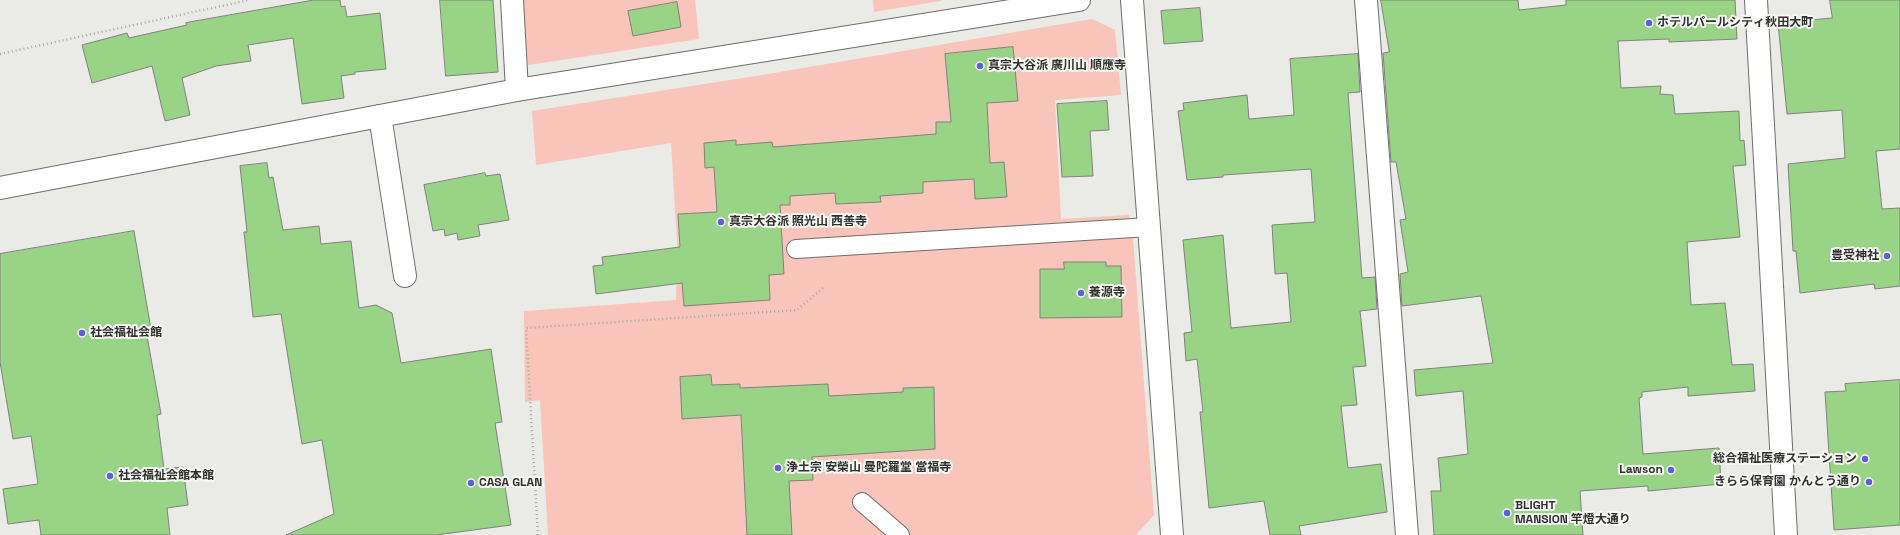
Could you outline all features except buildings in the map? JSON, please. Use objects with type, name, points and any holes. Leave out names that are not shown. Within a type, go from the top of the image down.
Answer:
[{"type":"street","points":[[512,0],[517,90]]},
{"type":"street","points":[[0,188],[517,90],[1079,0]]},
{"type":"street","points":[[1132,0],[1172,535]]},
{"type":"street","points":[[1366,0],[1407,535]]},
{"type":"street","points":[[1756,0],[1786,535]]},
{"type":"street","points":[[380,116],[405,276]]},
{"type":"lane","points":[[796,249],[1149,227]]},
{"type":"lane","points":[[862,502],[900,535]]},
{"type":"path","points":[[0,54],[249,0]]},
{"type":"path","points":[[538,535],[526,328],[797,310],[824,288]]},
{"type":"shaded area","points":[[522,0],[695,0],[699,39],[529,65],[522,57]]},
{"type":"shaded area","points":[[873,0],[941,0],[941,1],[874,12]]},
{"type":"shaded area","points":[[1092,19],[1115,30],[1121,95],[1055,100],[1061,219],[1129,215],[1133,238],[1154,515],[1136,535],[548,535],[540,400],[525,402],[524,311],[676,300],[677,242],[671,143],[536,165],[532,111],[762,75]]},
{"type":"place","name":"ホテルパールシティ秋田大町","points":[[1649,23]]},
{"type":"place","name":"真宗大谷派 廣川山 順應寺","points":[[980,66]]},
{"type":"place","name":"真宗大谷派 照光山 西善寺","points":[[721,222]]},
{"type":"place","name":"豊受神社","points":[[1887,256]]},
{"type":"place","name":"養源寺","points":[[1081,293]]},
{"type":"place","name":"社会福祉会館","points":[[82,333]]},
{"type":"place","name":"総合福祉医療ステーション","points":[[1865,459]]},
{"type":"place","name":"浄土宗 安榮山 曼陀羅堂 當福寺","points":[[778,468]]},
{"type":"place","name":"Lawson","points":[[1671,470]]},
{"type":"place","name":"社会福祉会館本館","points":[[110,476]]},
{"type":"place","name":"きらら保育園 かんとう通り","points":[[1869,482]]},
{"type":"place","name":"CASA GLAN","points":[[471,483]]},
{"type":"place","name":"BLIGHT MANSION 竿燈大通り","points":[[1507,513]]}]
